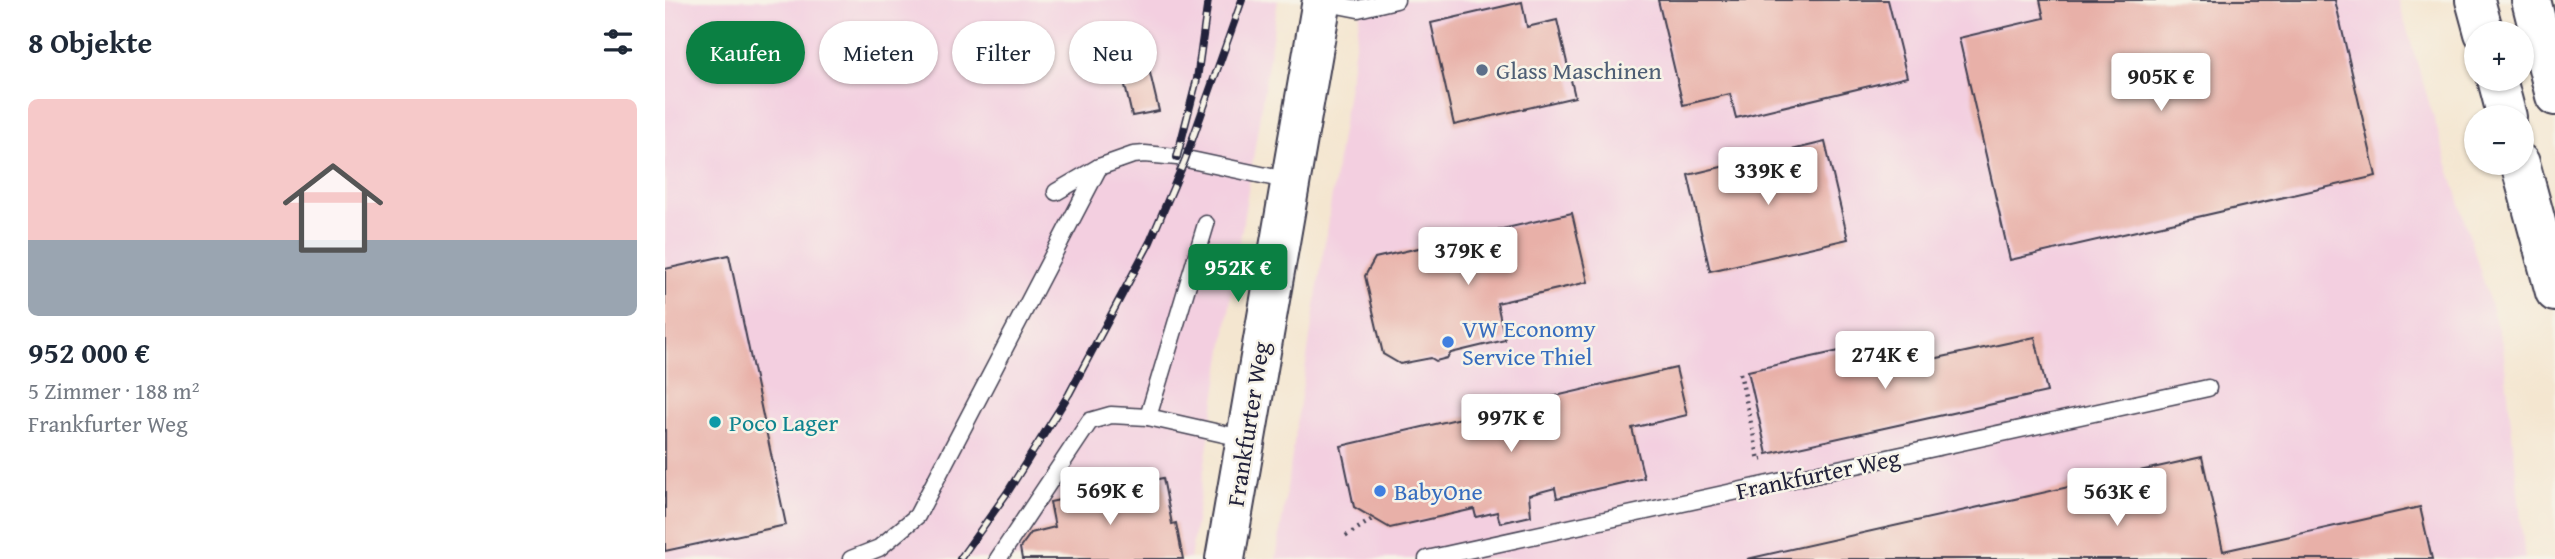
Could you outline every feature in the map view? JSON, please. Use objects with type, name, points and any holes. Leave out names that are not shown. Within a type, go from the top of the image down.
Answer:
[{"type":"main road","points":[[2475,0],[2481,21]]},
{"type":"main road","points":[[2531,0],[2555,96]]},
{"type":"main road","name":"Frankfurter Weg","points":[[1225,559],[1322,1]]},
{"type":"main road","points":[[2523,175],[2555,292]]},
{"type":"lane","points":[[1322,1],[1357,9],[1396,0]]},
{"type":"lane","points":[[1056,191],[1099,167],[1133,155],[1145,154],[1177,157],[1290,181]]},
{"type":"lane","points":[[852,559],[879,548],[917,516],[1099,167]]},
{"type":"lane","points":[[1148,417],[1206,224]]},
{"type":"lane","name":"Frankfurter Weg","points":[[1427,559],[1499,552],[2208,388]]},
{"type":"lane","points":[[997,559],[1090,421],[1111,415],[1148,417],[1246,439]]},
{"type":"path","points":[[1739,373],[1759,460],[1767,458]]},
{"type":"path","points":[[1346,536],[1374,518]]},
{"type":"shaded area","points":[[665,0],[1278,0],[1190,559],[665,559]]},
{"type":"shaded area","points":[[1362,0],[2398,0],[2503,346],[2525,559],[1276,559]]},
{"type":"building","points":[[1658,0],[1888,0],[1907,77],[1736,118],[1730,94],[1683,105]]},
{"type":"building","points":[[2040,0],[2335,0],[2376,176],[2010,260],[1959,38],[2044,18]]},
{"type":"building","points":[[1522,2],[1527,27],[1557,20],[1575,97],[1454,125],[1431,23]]},
{"type":"building","points":[[1125,84],[1153,84],[1159,111],[1132,116]]},
{"type":"building","points":[[1825,142],[1848,239],[1710,271],[1688,175]]},
{"type":"building","points":[[1572,213],[1588,282],[1497,303],[1505,340],[1451,353],[1447,358],[1436,361],[1431,358],[1400,364],[1383,354],[1365,276],[1375,258]]},
{"type":"building","name":"Poco Lager","points":[[729,255],[786,525],[665,551],[665,269]]},
{"type":"building","points":[[2035,337],[2047,392],[1767,454],[1748,371],[1862,346],[1868,373]]},
{"type":"building","points":[[1676,368],[1687,415],[1632,428],[1644,478],[1557,498],[1555,488],[1529,495],[1531,516],[1500,523],[1497,512],[1476,517],[1474,509],[1390,528],[1354,507],[1341,446]]},
{"type":"building","points":[[2202,457],[2223,551],[2420,507],[2432,559],[1747,559]]},
{"type":"building","points":[[1163,478],[1172,524],[1176,523],[1183,559],[1022,559],[1020,548],[1031,533],[1055,527],[1050,502]]},
{"type":"railway","points":[[1177,157],[1197,79],[1208,0]]},
{"type":"railway","points":[[960,559],[1007,493],[1069,394],[1150,242],[1185,160],[1242,0]]},
{"type":"place","name":"Glass Maschinen","points":[[1482,70]]},
{"type":"place","name":"VW Economy Service Thiel","points":[[1448,342]]},
{"type":"place","name":"Poco Lager","points":[[715,422]]},
{"type":"place","name":"BabyOne","points":[[1380,491]]}]
